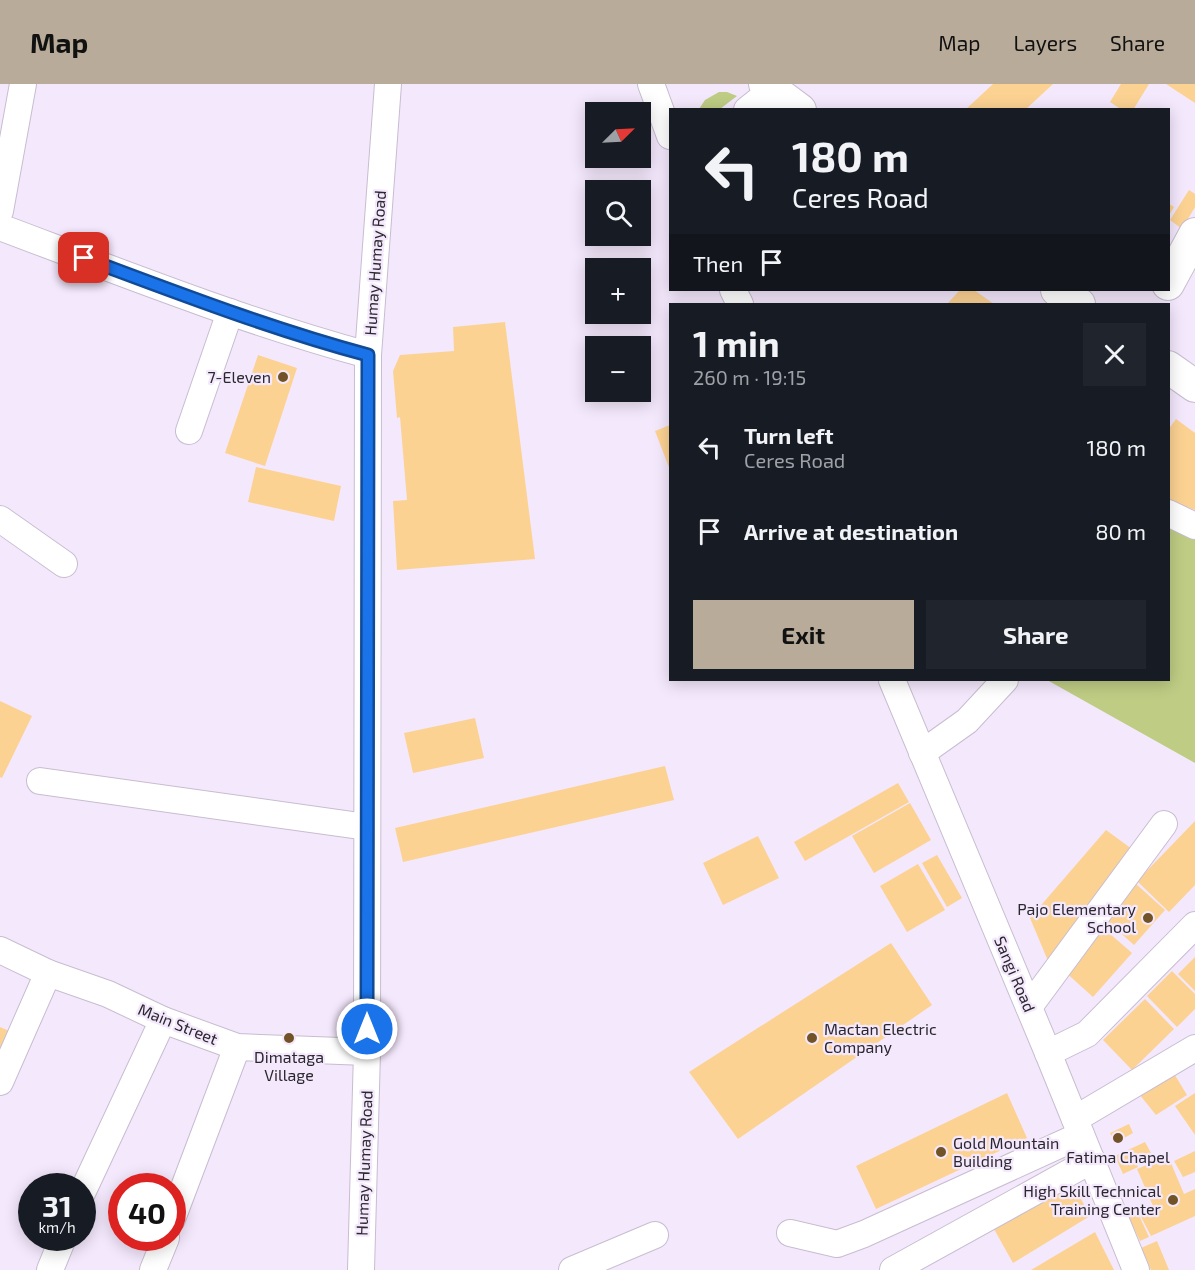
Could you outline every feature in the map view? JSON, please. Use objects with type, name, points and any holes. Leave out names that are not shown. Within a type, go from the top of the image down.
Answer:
[{"type":"main road","points":[[769,87],[797,108]]},
{"type":"main road","points":[[1170,280],[1195,234]]},
{"type":"main road","points":[[1059,291],[1077,303]]},
{"type":"main road","points":[[1170,368],[1195,386]]},
{"type":"street","points":[[0,211],[23,84]]},
{"type":"street","name":"Humay Humay Road","points":[[361,1270],[367,1052],[368,355],[388,84]]},
{"type":"street","points":[[651,84],[669,133]]},
{"type":"street","points":[[749,108],[769,87]]},
{"type":"street","points":[[0,227],[230,312],[316,341],[368,355]]},
{"type":"street","points":[[189,431],[230,312]]},
{"type":"street","points":[[1170,514],[1195,526]]},
{"type":"street","points":[[0,519],[64,564]]},
{"type":"street","name":"Sangi Road","points":[[892,681],[1029,1006],[1136,1270]]},
{"type":"street","points":[[922,753],[967,722],[1004,681]]},
{"type":"street","points":[[40,781],[367,827]]},
{"type":"street","points":[[1029,1006],[1164,824]]},
{"type":"street","points":[[1048,1053],[1087,1034],[1195,925]]},
{"type":"street","name":"Main Street","points":[[0,950],[48,973],[108,994],[163,1020],[237,1047],[367,1052]]},
{"type":"street","points":[[0,1082],[48,973]]},
{"type":"street","points":[[91,1173],[163,1020]]},
{"type":"street","points":[[186,1182],[237,1047]]},
{"type":"street","points":[[790,1233],[837,1244],[864,1234],[1078,1127],[1194,1051]]},
{"type":"street","points":[[893,1270],[1092,1160]]},
{"type":"street","points":[[572,1270],[656,1235]]},
{"type":"street","points":[[50,1270],[58,1251]]},
{"type":"street","points":[[153,1270],[161,1251]]},
{"type":"green space","points":[[719,92],[737,96],[721,108],[700,108],[705,100]]},
{"type":"green space","points":[[1170,524],[1195,537],[1195,763],[1049,681],[1170,681]]},
{"type":"building","points":[[993,84],[1053,84],[1027,108],[967,108]]},
{"type":"building","points":[[1121,84],[1149,84],[1134,108],[1119,108],[1110,102]]},
{"type":"building","points":[[1166,84],[1195,84],[1195,103]]},
{"type":"building","points":[[1189,190],[1195,194],[1195,207],[1182,229],[1170,220]]},
{"type":"building","points":[[959,291],[975,291],[993,303],[948,303]]},
{"type":"building","points":[[505,322],[535,559],[397,570],[393,501],[407,500],[400,417],[397,418],[393,371],[400,355],[454,351],[453,327]]},
{"type":"building","points":[[258,355],[297,368],[265,466],[225,453]]},
{"type":"building","points":[[1176,419],[1195,433],[1195,510],[1170,501],[1170,427]]},
{"type":"building","points":[[669,425],[669,467],[655,431]]},
{"type":"building","points":[[256,467],[341,486],[334,521],[248,502]]},
{"type":"building","points":[[0,701],[32,716],[2,778],[0,777]]},
{"type":"building","points":[[475,718],[484,758],[413,773],[404,733]]},
{"type":"building","points":[[665,766],[674,800],[403,862],[395,828]]},
{"type":"building","points":[[898,783],[909,802],[805,861],[794,842]]},
{"type":"building","points":[[910,803],[931,840],[874,873],[852,836]]},
{"type":"building","points":[[1195,821],[1195,885],[1169,912],[1137,881]]},
{"type":"building","points":[[1106,830],[1136,852],[1051,968],[1030,918]]},
{"type":"building","points":[[758,836],[779,878],[723,905],[703,863]]},
{"type":"building","points":[[937,855],[962,898],[947,907],[922,863]]},
{"type":"building","points":[[918,864],[945,910],[907,932],[880,886]]},
{"type":"building","points":[[1136,884],[1165,910],[1134,945],[1105,919]]},
{"type":"building","points":[[1101,926],[1132,953],[1093,997],[1063,970]]},
{"type":"building","name":"Mactan Electric Company","points":[[891,943],[932,1005],[738,1139],[689,1072]]},
{"type":"building","points":[[1195,957],[1195,991],[1178,974]]},
{"type":"building","points":[[1172,971],[1195,994],[1195,1009],[1177,1027],[1147,996]]},
{"type":"building","points":[[1145,999],[1174,1029],[1132,1070],[1103,1040]]},
{"type":"building","points":[[0,1027],[14,1033],[0,1071]]},
{"type":"building","points":[[1170,1067],[1187,1095],[1156,1115],[1135,1089]]},
{"type":"building","name":"Gold Mountain Building","points":[[1007,1093],[1027,1138],[876,1209],[856,1166]]},
{"type":"building","points":[[1195,1093],[1195,1135],[1175,1106]]},
{"type":"building","name":"Fatima Chapel","points":[[1129,1124],[1133,1133],[1115,1143],[1110,1133]]},
{"type":"building","points":[[1145,1142],[1151,1153],[1135,1160],[1138,1167],[1123,1174],[1115,1156]]},
{"type":"building","points":[[1195,1151],[1195,1172],[1183,1177],[1174,1161]]},
{"type":"building","name":"High Skill Technical Training Center","points":[[1168,1156],[1184,1194],[1195,1189],[1195,1216],[1151,1236],[1139,1213],[1153,1206],[1137,1169]]},
{"type":"building","points":[[1070,1178],[1090,1216],[1013,1263],[990,1222]]},
{"type":"building","points":[[1138,1213],[1149,1237],[1140,1241],[1129,1218]]},
{"type":"building","points":[[1095,1232],[1114,1270],[1031,1270]]},
{"type":"building","points":[[1157,1241],[1169,1270],[1151,1270],[1141,1248]]},
{"type":"place","name":"7-Eleven","points":[[283,377]]},
{"type":"place","name":"Pajo Elementary School","points":[[1148,918]]},
{"type":"place","name":"Dimataga Village","points":[[289,1038]]},
{"type":"place","name":"Mactan Electric Company","points":[[812,1038]]},
{"type":"place","name":"Fatima Chapel","points":[[1118,1138]]},
{"type":"place","name":"Gold Mountain Building","points":[[941,1152]]},
{"type":"place","name":"High Skill Technical Training Center","points":[[1173,1200]]},
{"type":"route","points":[[84,258],[230,312],[316,341],[368,355],[367,1029]]}]
